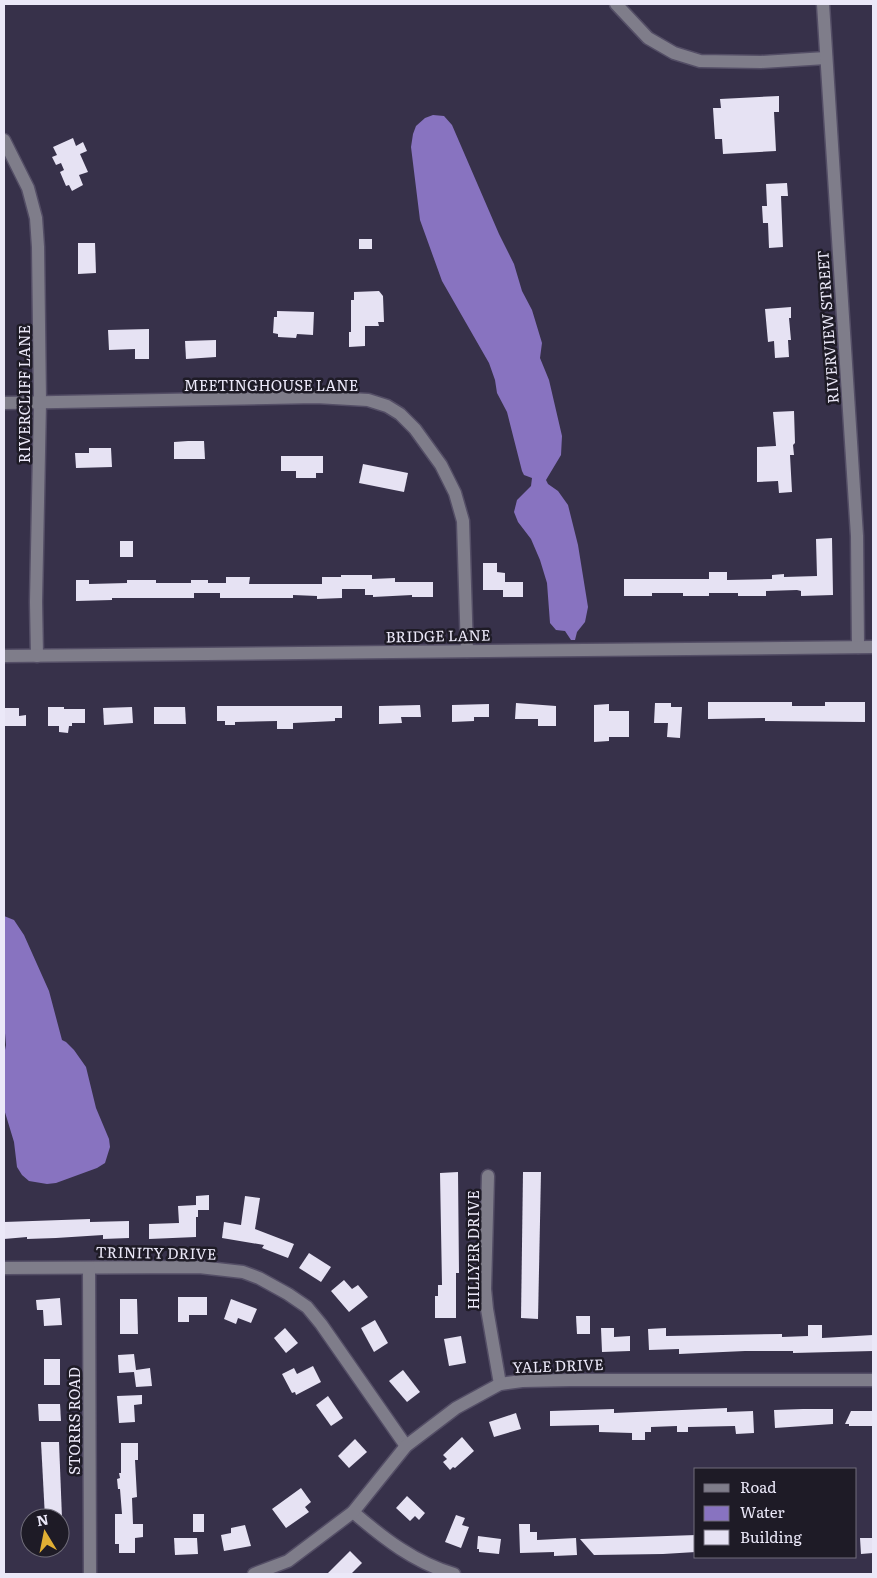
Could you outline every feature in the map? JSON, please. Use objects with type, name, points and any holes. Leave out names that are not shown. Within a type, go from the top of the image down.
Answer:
[{"type":"street","points":[[616,4],[648,38],[674,53],[700,61],[761,62],[826,58]]},
{"type":"street","name":"RIVERVIEW STREET","points":[[823,4],[857,524],[858,647]]},
{"type":"street","name":"RIVERCLIFF LANE","points":[[4,140],[28,188],[36,218],[38,247],[40,402],[36,602],[37,656]]},
{"type":"street","name":"MEETINGHOUSE LANE","points":[[4,403],[316,397],[368,400],[394,410],[415,429],[441,465],[456,492],[463,521],[467,651]]},
{"type":"street","name":"BRIDGE LANE","points":[[4,656],[873,647]]},
{"type":"street","name":"HILLYER DRIVE","points":[[488,1176],[486,1296],[500,1384]]},
{"type":"street","name":"TRINITY DRIVE","points":[[4,1268],[199,1267],[243,1272],[274,1285],[307,1307],[321,1324],[406,1446]]},
{"type":"street","name":"STORRS ROAD","points":[[89,1268],[90,1574]]},
{"type":"street","name":"YALE DRIVE","points":[[254,1574],[288,1561],[353,1512],[406,1446],[456,1408],[500,1384],[522,1381],[570,1380],[873,1380]]},
{"type":"street","points":[[353,1512],[379,1535],[422,1563],[454,1574]]},
{"type":"water","points":[[433,115],[444,116],[452,125],[514,264],[522,291],[532,310],[542,343],[540,358],[549,380],[562,436],[561,455],[546,480],[548,484],[558,491],[568,505],[578,545],[588,607],[585,622],[577,632],[575,640],[571,640],[565,631],[556,630],[550,623],[547,583],[540,560],[531,539],[518,522],[514,512],[517,500],[531,486],[532,478],[524,475],[522,471],[507,412],[497,393],[489,363],[442,281],[420,220],[411,147],[416,126],[425,118]]},
{"type":"water","points":[[4,916],[14,920],[24,935],[49,991],[62,1040],[74,1050],[86,1067],[96,1108],[109,1139],[110,1147],[105,1163],[97,1168],[56,1183],[47,1184],[29,1181],[22,1175],[17,1167],[14,1142],[4,1109],[4,1055],[6,1045],[4,1021]]},
{"type":"building","points":[[779,96],[779,112],[774,112],[776,151],[723,154],[722,139],[715,139],[713,108],[721,108],[720,99]]},
{"type":"building","points":[[73,138],[76,146],[83,142],[87,151],[80,154],[88,172],[79,175],[83,185],[72,191],[69,185],[66,186],[60,172],[64,170],[61,163],[56,165],[52,157],[57,155],[53,147]]},
{"type":"building","points":[[787,183],[788,196],[781,196],[783,247],[769,248],[768,223],[763,223],[762,206],[767,206],[766,184]]},
{"type":"building","points":[[359,239],[372,239],[372,249],[359,249]]},
{"type":"building","points":[[78,243],[95,243],[96,273],[78,274]]},
{"type":"building","points":[[379,291],[383,296],[384,322],[378,322],[379,326],[365,326],[365,346],[349,347],[351,300],[354,300],[354,292]]},
{"type":"building","points":[[791,307],[791,318],[789,318],[791,340],[788,340],[789,357],[775,358],[774,341],[768,342],[765,309]]},
{"type":"building","points":[[277,311],[314,312],[313,335],[297,334],[296,338],[278,337],[278,334],[273,333],[274,317],[277,317]]},
{"type":"building","points":[[149,329],[149,359],[135,359],[135,349],[109,350],[108,330]]},
{"type":"building","points":[[216,340],[216,357],[186,359],[185,341]]},
{"type":"building","points":[[794,411],[794,455],[790,455],[792,492],[779,493],[778,481],[757,482],[757,447],[776,446],[773,412]]},
{"type":"building","points":[[204,441],[205,459],[174,459],[174,442]]},
{"type":"building","points":[[89,448],[111,448],[112,467],[76,468],[75,453],[89,453]]},
{"type":"building","points":[[281,456],[323,456],[323,473],[316,473],[316,478],[296,478],[296,471],[281,471]]},
{"type":"building","points":[[363,464],[408,473],[404,492],[359,483]]},
{"type":"building","points":[[832,538],[833,595],[801,596],[801,591],[797,590],[766,591],[766,596],[738,596],[738,593],[709,593],[709,596],[683,596],[683,593],[652,593],[652,596],[624,596],[624,579],[709,579],[709,572],[727,572],[727,580],[772,579],[772,575],[784,574],[784,577],[817,576],[816,539]]},
{"type":"building","points":[[120,541],[133,541],[133,557],[120,557]]},
{"type":"building","points":[[483,563],[497,563],[497,572],[505,573],[505,582],[523,582],[523,597],[503,597],[503,590],[483,590]]},
{"type":"building","points":[[341,575],[372,575],[372,579],[395,578],[395,582],[433,582],[433,597],[412,597],[412,595],[373,597],[373,595],[365,595],[365,589],[342,589],[342,598],[317,599],[317,596],[293,595],[293,598],[220,598],[220,593],[194,593],[194,598],[112,598],[112,600],[76,601],[76,580],[89,580],[89,584],[127,583],[127,580],[156,580],[156,583],[191,583],[191,580],[208,580],[208,583],[226,583],[226,577],[250,577],[249,584],[322,584],[322,577],[341,577]]},
{"type":"building","points":[[708,702],[792,702],[792,706],[825,706],[825,702],[865,702],[865,722],[765,721],[765,718],[708,719]]},
{"type":"building","points":[[516,703],[556,706],[556,726],[538,726],[538,719],[515,719]]},
{"type":"building","points":[[655,703],[671,703],[671,707],[682,707],[680,738],[667,737],[668,723],[654,723]]},
{"type":"building","points":[[489,704],[489,717],[474,717],[474,721],[452,722],[452,705]]},
{"type":"building","points":[[609,704],[609,711],[629,711],[629,737],[609,737],[609,741],[594,742],[594,705]]},
{"type":"building","points":[[420,705],[421,717],[401,717],[402,723],[379,724],[379,706]]},
{"type":"building","points":[[217,706],[342,706],[342,718],[335,718],[335,721],[293,723],[293,729],[277,729],[277,721],[235,722],[235,725],[225,725],[225,721],[217,721]]},
{"type":"building","points":[[48,707],[85,709],[85,723],[72,723],[72,726],[69,726],[68,733],[59,732],[59,726],[48,726]]},
{"type":"building","points":[[132,707],[133,723],[104,725],[103,708]]},
{"type":"building","points":[[154,707],[185,707],[186,724],[154,724]]},
{"type":"building","points":[[4,708],[19,708],[19,716],[26,715],[26,726],[4,726]]},
{"type":"building","points":[[458,1172],[459,1273],[456,1273],[456,1318],[435,1318],[435,1296],[438,1296],[438,1285],[442,1285],[440,1173]]},
{"type":"building","points":[[523,1172],[541,1172],[538,1319],[521,1318]]},
{"type":"building","points":[[209,1195],[209,1210],[198,1210],[196,1237],[149,1239],[149,1224],[179,1223],[178,1206],[196,1205],[196,1196]]},
{"type":"building","points":[[245,1196],[260,1198],[255,1229],[294,1244],[288,1258],[262,1248],[264,1245],[222,1238],[224,1222],[241,1225]]},
{"type":"building","points":[[90,1219],[90,1222],[129,1221],[129,1238],[103,1239],[103,1235],[4,1239],[4,1222]]},
{"type":"building","points":[[309,1253],[331,1267],[321,1282],[299,1268]]},
{"type":"building","points":[[344,1280],[352,1289],[358,1285],[368,1297],[349,1312],[331,1291]]},
{"type":"building","points":[[178,1297],[207,1297],[207,1315],[189,1315],[189,1322],[178,1322]]},
{"type":"building","points":[[60,1298],[62,1325],[44,1326],[43,1310],[37,1310],[36,1300]]},
{"type":"building","points":[[120,1299],[137,1299],[138,1334],[120,1334]]},
{"type":"building","points":[[231,1299],[257,1309],[251,1323],[238,1318],[236,1324],[224,1319]]},
{"type":"building","points":[[576,1316],[590,1316],[590,1334],[577,1334]]},
{"type":"building","points":[[375,1320],[388,1343],[374,1352],[361,1328]]},
{"type":"building","points":[[808,1325],[822,1325],[822,1338],[873,1335],[873,1351],[793,1353],[793,1351],[745,1351],[679,1354],[679,1349],[649,1350],[648,1329],[666,1328],[666,1336],[782,1334],[782,1337],[808,1336]]},
{"type":"building","points":[[285,1328],[298,1343],[286,1353],[274,1338]]},
{"type":"building","points":[[601,1328],[614,1328],[614,1337],[630,1336],[630,1351],[602,1352]]},
{"type":"building","points":[[461,1336],[466,1363],[449,1366],[444,1339]]},
{"type":"building","points":[[134,1354],[136,1370],[150,1368],[152,1386],[136,1387],[134,1372],[119,1373],[118,1355]]},
{"type":"building","points":[[44,1359],[60,1359],[60,1385],[44,1385]]},
{"type":"building","points":[[313,1366],[321,1382],[296,1395],[295,1392],[292,1393],[282,1374],[294,1368],[297,1374]]},
{"type":"building","points":[[403,1370],[420,1392],[407,1402],[389,1381]]},
{"type":"building","points":[[142,1395],[142,1404],[134,1405],[135,1422],[119,1423],[117,1396]]},
{"type":"building","points":[[328,1396],[343,1418],[331,1426],[316,1405]]},
{"type":"building","points":[[38,1404],[60,1404],[61,1421],[39,1421]]},
{"type":"building","points":[[727,1408],[727,1412],[753,1411],[754,1433],[736,1434],[735,1426],[688,1427],[688,1432],[677,1432],[677,1426],[651,1427],[651,1432],[645,1432],[645,1440],[632,1440],[632,1433],[599,1432],[599,1425],[550,1426],[550,1411],[614,1409],[614,1413]]},
{"type":"building","points":[[833,1409],[833,1424],[775,1428],[774,1410]]},
{"type":"building","points":[[851,1411],[872,1411],[872,1426],[849,1426],[849,1424],[845,1424]]},
{"type":"building","points":[[516,1413],[521,1429],[494,1437],[489,1422]]},
{"type":"building","points":[[462,1437],[474,1451],[455,1468],[453,1467],[450,1470],[443,1462],[447,1459],[443,1455]]},
{"type":"building","points":[[355,1439],[367,1452],[349,1468],[338,1456]]},
{"type":"building","points":[[41,1442],[59,1442],[62,1508],[44,1508]]},
{"type":"building","points":[[121,1443],[138,1443],[138,1460],[135,1460],[137,1497],[132,1498],[133,1524],[143,1524],[143,1537],[135,1538],[135,1553],[119,1553],[119,1544],[115,1544],[115,1514],[122,1514],[120,1489],[118,1489],[117,1479],[120,1478],[119,1473],[121,1473]]},
{"type":"building","points":[[301,1488],[311,1502],[305,1507],[309,1512],[286,1528],[272,1509]]},
{"type":"building","points":[[407,1496],[425,1513],[419,1520],[415,1516],[410,1521],[396,1508]]},
{"type":"building","points":[[193,1514],[204,1514],[204,1532],[193,1532]]},
{"type":"building","points":[[456,1515],[465,1518],[462,1525],[469,1527],[461,1548],[445,1542]]},
{"type":"building","points":[[519,1524],[530,1524],[530,1532],[537,1532],[537,1540],[576,1538],[577,1555],[554,1556],[554,1552],[520,1553]]},
{"type":"building","points":[[245,1525],[251,1546],[224,1551],[221,1535],[231,1533],[231,1528]]},
{"type":"building","points":[[694,1535],[694,1552],[594,1555],[580,1539]]},
{"type":"building","points":[[478,1536],[501,1539],[499,1554],[479,1552],[479,1549],[477,1549]]},
{"type":"building","points":[[174,1538],[197,1538],[198,1554],[175,1555]]},
{"type":"building","points":[[860,1538],[873,1538],[873,1553],[861,1554]]},
{"type":"building","points":[[350,1551],[362,1563],[351,1574],[327,1574]]}]
